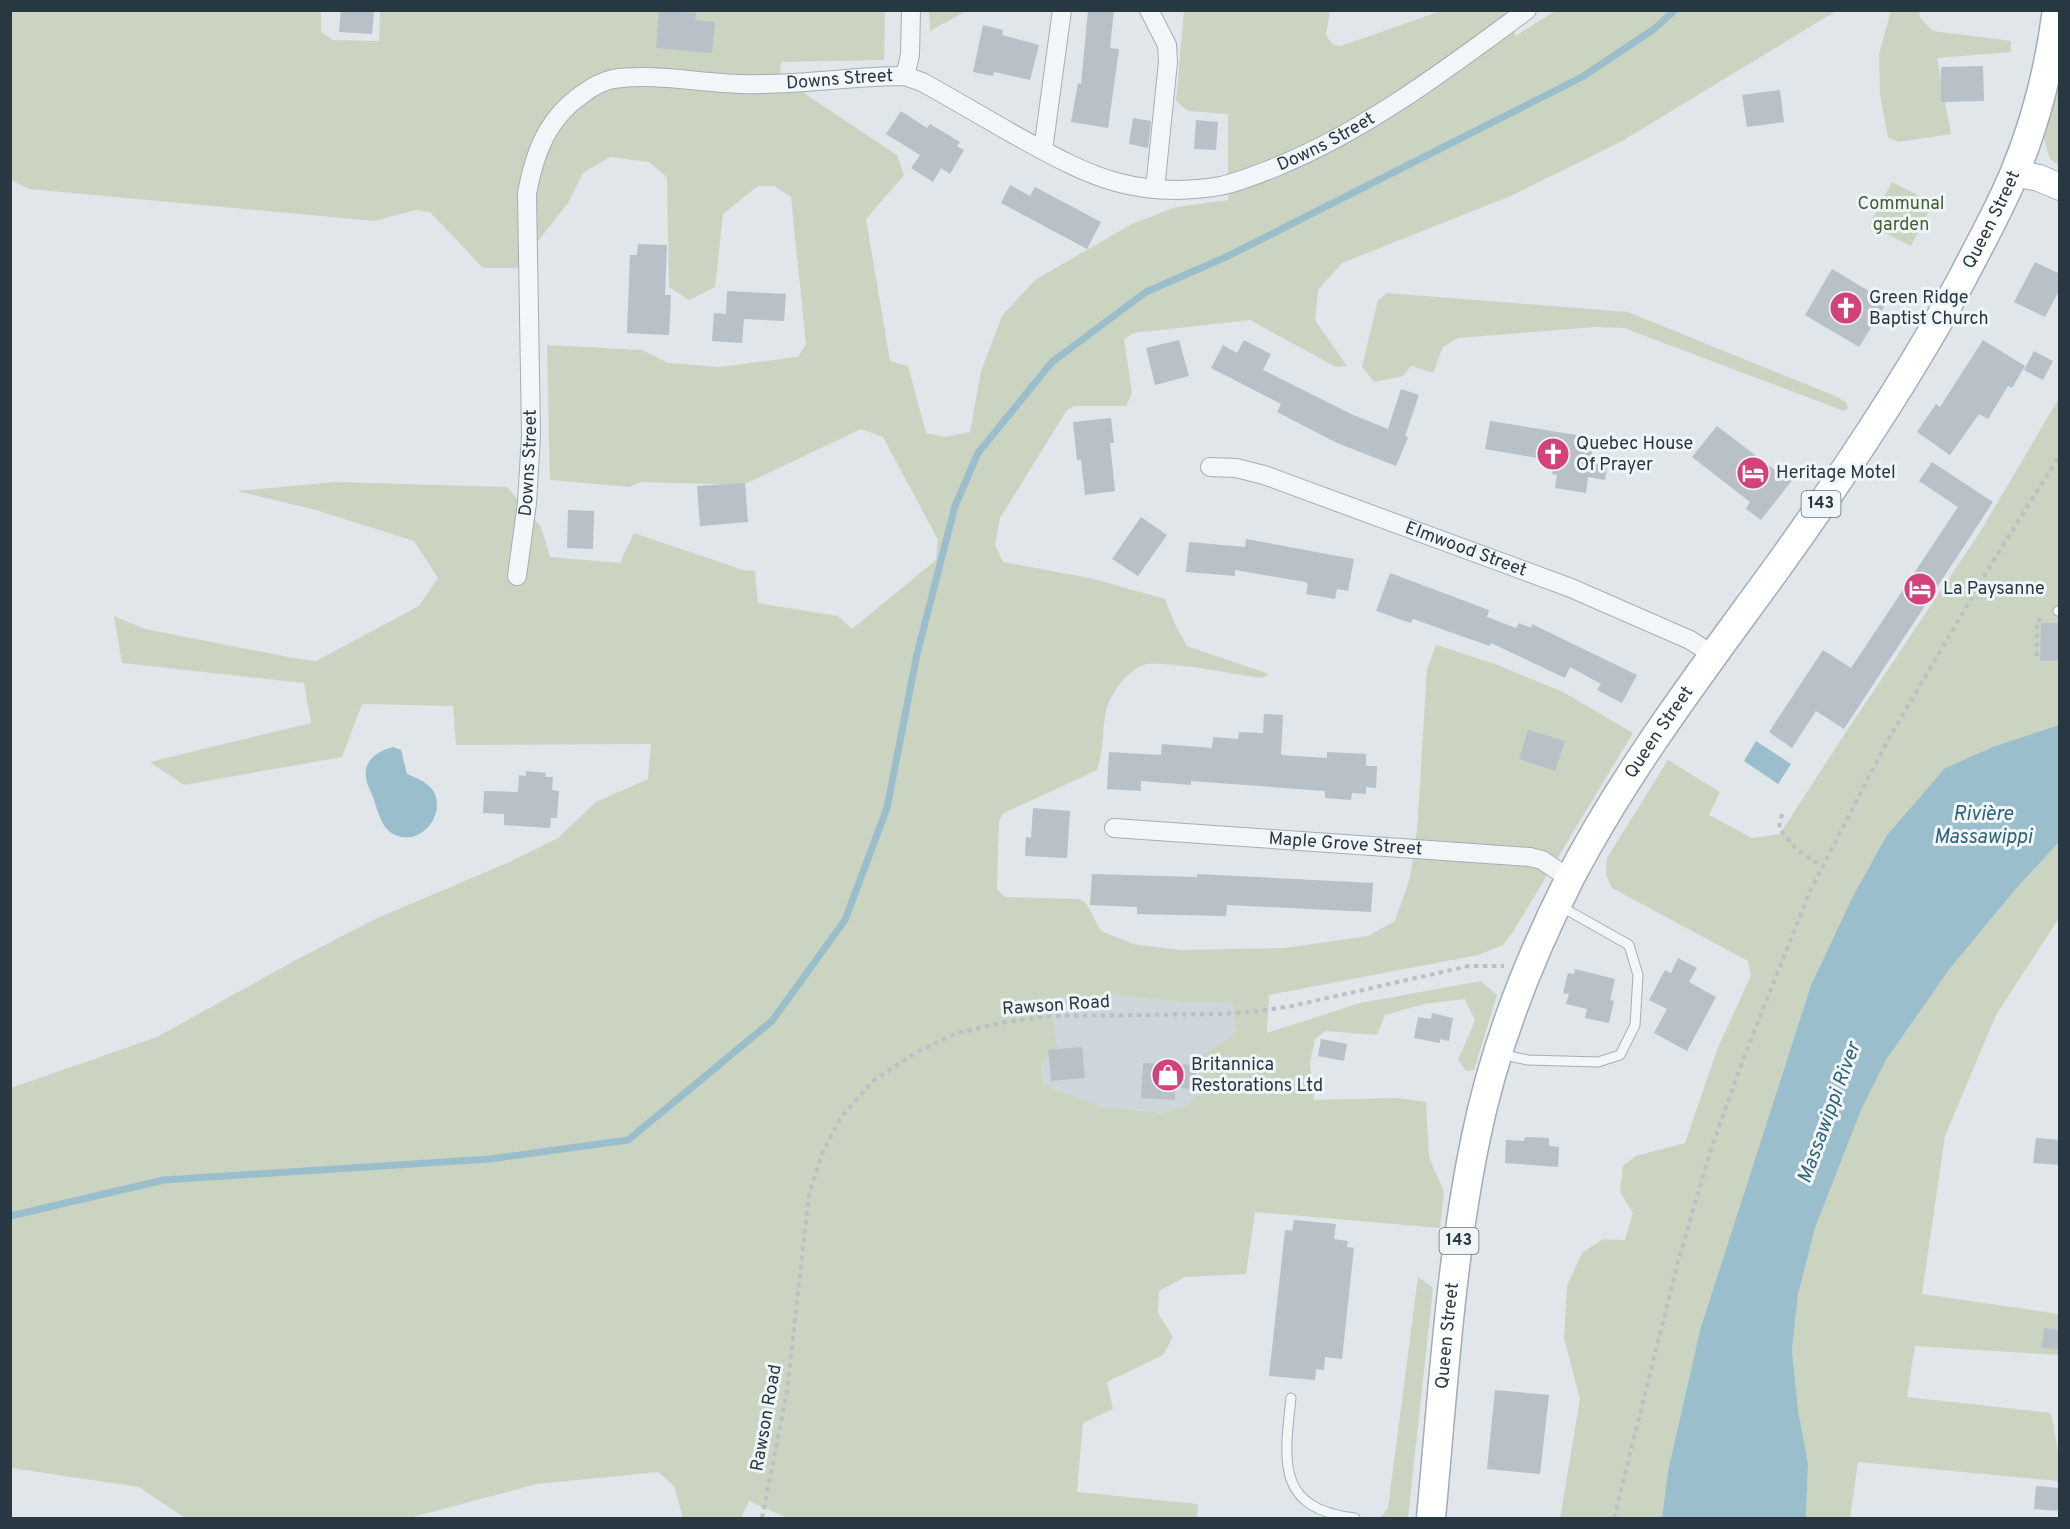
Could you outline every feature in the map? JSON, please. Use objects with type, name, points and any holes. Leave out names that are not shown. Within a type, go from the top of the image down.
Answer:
[{"type":"main road","name":"Queen Street","points":[[1431,1518],[1463,1209],[1476,1135],[1498,1054],[1528,971],[1570,879],[1616,798],[1713,655],[1833,488],[1900,384],[1949,302],[2015,173],[2029,134],[2046,72],[2056,10]]},
{"type":"street","points":[[905,76],[910,55],[911,10]]},
{"type":"street","points":[[1043,150],[1062,10]]},
{"type":"street","points":[[1149,10],[1167,45],[1168,62],[1155,189]]},
{"type":"street","name":"Downs Street","points":[[517,576],[527,502],[531,435],[528,193],[532,164],[542,138],[557,116],[573,100],[592,87],[611,80],[650,78],[741,84],[905,76],[922,82],[1086,172],[1142,188],[1192,189],[1221,186],[1250,177],[1303,156],[1354,129],[1456,62],[1527,10]]},
{"type":"street","points":[[2015,173],[2039,178],[2060,187]]},
{"type":"street","name":"Elmwood Street","points":[[1210,466],[1236,468],[1264,476],[1571,588],[1689,640],[1713,655]]},
{"type":"street","name":"Maple Grove Street","points":[[1114,828],[1530,857],[1542,860],[1570,879]]},
{"type":"lane","points":[[1498,1054],[1528,1060],[1598,1062],[1620,1055],[1635,1025],[1638,975],[1629,945],[1558,905]]},
{"type":"lane","points":[[1291,1398],[1286,1459],[1288,1473],[1294,1486],[1302,1498],[1321,1512],[1355,1518]]},
{"type":"path","points":[[1614,1518],[1676,1273],[1711,1149],[1772,983],[1822,866],[1888,740],[1995,558],[2059,456]]},
{"type":"path","points":[[2037,656],[2037,620],[2058,614]]},
{"type":"path","points":[[1782,814],[1779,828],[1797,850],[1822,866]]},
{"type":"path","name":"Rawson Road","points":[[762,1518],[787,1391],[809,1194],[822,1154],[841,1117],[873,1081],[915,1053],[957,1033],[1006,1022],[1050,1017],[1259,1011],[1292,1006],[1469,966],[1506,966],[1528,971]]},
{"type":"shaded area","points":[[1110,995],[1181,1002],[1232,1003],[1236,1033],[1202,1056],[1203,1085],[1196,1097],[1187,1105],[1163,1113],[1102,1107],[1043,1084],[1041,1063],[1057,1050],[1048,998]]},
{"type":"green space","points":[[929,10],[966,10],[966,11],[930,31]]},
{"type":"green space","points":[[11,11],[321,11],[321,32],[333,40],[379,41],[380,11],[885,11],[884,60],[781,62],[780,77],[897,155],[904,175],[866,219],[890,361],[908,366],[926,433],[945,437],[970,432],[981,371],[1002,316],[1035,280],[1132,224],[1176,207],[1228,200],[1228,114],[1188,111],[1176,101],[1184,11],[1330,11],[1326,35],[1333,45],[1341,46],[1441,11],[1505,11],[1516,36],[1555,11],[1836,11],[1624,140],[1513,195],[1342,263],[1318,290],[1315,320],[1347,366],[1336,367],[1250,320],[1133,333],[1124,339],[1132,393],[1126,406],[1075,406],[1067,410],[1000,518],[995,545],[1003,562],[1090,578],[1165,599],[1187,646],[1269,674],[1262,678],[1166,664],[1143,665],[1137,668],[1115,690],[1108,704],[1097,770],[1002,814],[999,822],[997,889],[1005,897],[1079,899],[1086,903],[1101,931],[1133,944],[1180,950],[1285,948],[1368,936],[1395,921],[1410,878],[1417,831],[1427,669],[1436,645],[1495,664],[1563,692],[1633,733],[1503,945],[1478,955],[1269,995],[1267,1033],[1360,1003],[1481,981],[1497,995],[1474,1070],[1466,1071],[1458,1060],[1475,1021],[1465,999],[1424,1004],[1385,1015],[1377,1035],[1326,1031],[1315,1039],[1310,1063],[1314,1100],[1397,1098],[1426,1102],[1429,1157],[1444,1192],[1440,1228],[1255,1212],[1246,1274],[1185,1277],[1159,1291],[1158,1313],[1173,1337],[1163,1355],[1107,1382],[1113,1409],[1083,1423],[1077,1492],[1198,1504],[1197,1518],[787,1518],[749,1501],[741,1518],[683,1518],[674,1486],[658,1472],[537,1484],[409,1518],[185,1518],[139,1487],[11,1468],[11,1088],[157,1037],[373,920],[507,863],[558,838],[596,802],[648,779],[651,744],[456,745],[453,706],[362,704],[342,757],[184,785],[150,762],[311,723],[304,683],[122,663],[114,616],[145,629],[316,661],[419,606],[438,578],[414,541],[316,510],[237,491],[335,482],[507,487],[541,527],[550,557],[620,563],[634,533],[743,570],[755,571],[758,603],[838,616],[852,629],[936,560],[938,540],[883,437],[861,429],[743,485],[641,482],[629,487],[550,480],[547,345],[642,350],[668,363],[719,367],[798,357],[806,344],[791,197],[774,186],[758,186],[723,214],[715,287],[689,300],[669,287],[667,177],[649,162],[610,157],[583,173],[568,203],[517,268],[483,268],[430,212],[415,210],[375,221],[29,189],[11,180]],"holes":[[[1110,995],[1181,1002],[1232,1003],[1236,1033],[1201,1056],[1203,1085],[1196,1097],[1187,1105],[1163,1113],[1102,1107],[1043,1084],[1041,1063],[1058,1050],[1048,998]]]},
{"type":"green space","points":[[1891,11],[1919,11],[1920,18],[1933,31],[2011,41],[2011,52],[1937,58],[1951,134],[1898,142],[1888,137],[1880,95],[1879,54]]},
{"type":"green space","points":[[2059,77],[2059,166],[2050,159],[2044,139]]},
{"type":"green space","name":"Communal garden","points":[[1892,182],[1933,203],[1911,246],[1869,225]]},
{"type":"green space","points":[[1387,293],[1628,312],[1835,396],[1846,402],[1848,408],[1844,411],[1624,328],[1596,327],[1458,338],[1443,347],[1433,373],[1411,366],[1403,376],[1374,382],[1362,367],[1378,300]]},
{"type":"green space","points":[[2059,398],[2059,725],[1995,746],[1945,768],[1887,835],[1853,896],[1811,985],[1700,1330],[1668,1471],[1662,1518],[1560,1518],[1580,1399],[1564,1338],[1567,1286],[1582,1253],[1603,1239],[1625,1240],[1633,1213],[1620,1192],[1623,1166],[1636,1156],[1685,1143],[1717,1050],[1751,975],[1748,961],[1612,888],[1606,875],[1607,858],[1668,760],[1720,792],[1709,815],[1752,838],[1780,834],[1980,532]]},
{"type":"green space","points":[[2059,842],[2059,918],[1996,1015],[1945,1136],[1922,1294],[2059,1314],[2059,1355],[1915,1346],[1907,1397],[2051,1413],[2059,1456],[2059,1481],[1858,1462],[1850,1518],[1806,1518],[1808,1464],[1798,1410],[1792,1350],[1798,1295],[1815,1228],[1862,1108],[1886,1060],[1948,971],[2014,891]]},
{"type":"green space","points":[[1418,1277],[1433,1288],[1408,1518],[1380,1518],[1388,1508]]},
{"type":"water","name":"Rivière Massawippi","points":[[2059,725],[2059,842],[2014,891],[1948,971],[1886,1060],[1862,1108],[1815,1228],[1798,1295],[1792,1350],[1798,1410],[1808,1464],[1806,1518],[1662,1518],[1668,1471],[1700,1330],[1811,985],[1853,896],[1887,835],[1945,768],[1995,746]]},
{"type":"water","points":[[1756,741],[1791,764],[1778,784],[1744,761]]},
{"type":"water","points":[[393,747],[401,750],[407,774],[426,783],[434,793],[437,803],[432,822],[416,835],[406,837],[395,835],[387,829],[379,815],[367,781],[366,772],[369,761],[382,751]]},
{"type":"building","points":[[341,10],[374,11],[372,34],[339,32]]},
{"type":"building","points":[[659,10],[696,13],[695,20],[715,22],[712,53],[656,48]]},
{"type":"building","points":[[1088,10],[1114,10],[1110,48],[1119,49],[1108,128],[1071,122],[1078,83],[1081,84]]},
{"type":"building","points":[[983,25],[1003,30],[1002,35],[1039,45],[1030,80],[994,72],[993,76],[973,72]]},
{"type":"building","points":[[1983,66],[1984,101],[1941,102],[1941,67]]},
{"type":"building","points":[[1780,90],[1784,122],[1747,127],[1742,95]]},
{"type":"building","points":[[901,111],[927,128],[930,124],[960,142],[957,146],[964,150],[950,174],[941,168],[933,182],[911,168],[920,155],[886,134]]},
{"type":"building","points":[[1133,118],[1151,121],[1148,148],[1129,144]]},
{"type":"building","points":[[1196,120],[1218,122],[1216,150],[1194,149]]},
{"type":"building","points":[[1010,185],[1030,196],[1035,187],[1101,222],[1087,249],[1001,203]]},
{"type":"building","points":[[638,244],[667,245],[665,295],[671,295],[669,335],[627,333],[630,255],[637,255]]},
{"type":"building","points":[[2035,262],[2060,274],[2060,289],[2045,317],[2014,302]]},
{"type":"building","name":"Green Ridge Baptist Church","points":[[1832,269],[1887,302],[1859,347],[1805,315]]},
{"type":"building","points":[[727,291],[786,294],[784,321],[744,319],[742,343],[712,341],[714,313],[726,314]]},
{"type":"building","points":[[1179,340],[1189,376],[1155,385],[1146,348]]},
{"type":"building","points":[[1244,340],[1271,354],[1263,370],[1351,414],[1388,429],[1401,389],[1419,395],[1405,436],[1408,437],[1396,466],[1337,443],[1277,412],[1281,404],[1211,368],[1223,345],[1237,353]]},
{"type":"building","points":[[1983,340],[2025,366],[2012,388],[2008,386],[1988,419],[1979,414],[1950,455],[1917,432],[1936,404],[1940,407]]},
{"type":"building","points":[[2034,351],[2053,361],[2043,380],[2024,370]]},
{"type":"building","points":[[1111,418],[1114,443],[1110,443],[1115,491],[1085,495],[1081,460],[1077,460],[1073,422]]},
{"type":"building","name":"Quebec House Of Prayer","points":[[1490,421],[1595,438],[1591,459],[1608,462],[1605,480],[1588,477],[1586,493],[1555,488],[1557,475],[1552,474],[1555,461],[1485,449]]},
{"type":"building","name":"Heritage Motel","points":[[1717,426],[1776,471],[1782,463],[1797,474],[1761,520],[1746,509],[1750,502],[1692,457]]},
{"type":"building","name":"La Paysanne","points":[[1932,462],[1993,502],[1844,729],[1816,711],[1792,748],[1769,732],[1823,650],[1851,668],[1958,507],[1919,481]]},
{"type":"building","points":[[745,483],[748,522],[700,526],[697,486]]},
{"type":"building","points":[[568,510],[594,511],[593,549],[567,548]]},
{"type":"building","points":[[1141,517],[1167,535],[1138,576],[1112,559]]},
{"type":"building","points":[[1246,539],[1354,559],[1348,591],[1337,589],[1335,599],[1306,594],[1308,584],[1305,582],[1235,570],[1235,576],[1186,572],[1189,542],[1245,547]]},
{"type":"building","points":[[1390,573],[1489,610],[1487,617],[1516,628],[1519,623],[1531,628],[1532,624],[1637,675],[1622,703],[1597,690],[1601,684],[1570,667],[1565,678],[1491,643],[1490,646],[1413,619],[1411,623],[1376,611]]},
{"type":"building","points":[[2041,623],[2060,623],[2060,661],[2040,661]]},
{"type":"building","points":[[1264,714],[1283,715],[1281,755],[1327,758],[1327,752],[1366,754],[1366,766],[1377,766],[1376,788],[1366,787],[1366,794],[1352,793],[1351,800],[1325,798],[1325,791],[1191,781],[1191,785],[1141,781],[1141,791],[1107,789],[1109,752],[1161,755],[1162,744],[1212,748],[1213,737],[1238,739],[1239,732],[1263,733]]},
{"type":"building","points":[[1528,730],[1565,741],[1555,771],[1519,759]]},
{"type":"building","points":[[526,771],[546,773],[545,777],[553,777],[552,790],[559,791],[557,818],[551,818],[550,828],[504,825],[504,814],[483,813],[484,791],[518,792],[519,775],[526,776]]},
{"type":"building","points":[[1033,808],[1070,811],[1067,858],[1025,856],[1026,837],[1031,838]]},
{"type":"building","points":[[1092,874],[1197,877],[1197,874],[1373,883],[1371,912],[1227,905],[1226,916],[1137,914],[1137,907],[1090,905]]},
{"type":"building","points":[[1678,958],[1697,968],[1689,982],[1716,997],[1687,1051],[1654,1033],[1667,1009],[1649,1000],[1665,970],[1671,973]]},
{"type":"building","points":[[1575,969],[1615,979],[1610,1000],[1614,1001],[1609,1023],[1585,1018],[1587,1009],[1566,1004],[1569,994],[1563,993],[1568,973],[1574,974]]},
{"type":"building","points":[[1432,1013],[1453,1018],[1449,1041],[1440,1039],[1440,1043],[1414,1038],[1418,1017],[1431,1019]]},
{"type":"building","points":[[1321,1039],[1347,1044],[1344,1061],[1318,1056]]},
{"type":"building","points":[[1082,1047],[1085,1078],[1051,1081],[1048,1050]]},
{"type":"building","name":"Britannica Restorations Ltd","points":[[1143,1063],[1195,1065],[1194,1089],[1175,1088],[1175,1100],[1141,1098]]},
{"type":"building","points":[[1525,1137],[1549,1138],[1549,1146],[1559,1147],[1558,1167],[1505,1163],[1506,1140],[1524,1141]]},
{"type":"building","points":[[2036,1138],[2060,1140],[2060,1165],[2033,1163]]},
{"type":"building","points":[[1294,1220],[1336,1224],[1334,1239],[1348,1241],[1347,1247],[1354,1248],[1342,1359],[1325,1357],[1324,1370],[1316,1369],[1315,1380],[1269,1376],[1285,1230],[1292,1231]]},
{"type":"building","points":[[2044,1328],[2060,1330],[2060,1350],[2042,1348]]},
{"type":"building","points":[[1495,1390],[1549,1395],[1540,1474],[1487,1469]]},
{"type":"building","points":[[2036,1486],[2060,1488],[2060,1511],[2034,1509]]},
{"type":"waterway","points":[[10,1216],[164,1180],[490,1159],[628,1140],[772,1021],[845,920],[887,808],[917,654],[955,506],[978,453],[1052,362],[1146,292],[1228,256],[1582,77],[1654,29],[1675,10]]},
{"type":"place","name":"Green Ridge Baptist Church","points":[[1846,308]]},
{"type":"place","name":"Quebec House Of Prayer","points":[[1553,454]]},
{"type":"place","name":"Heritage Motel","points":[[1753,473]]},
{"type":"place","name":"La Paysanne","points":[[1920,589]]},
{"type":"place","name":"Britannica Restorations Ltd","points":[[1168,1075]]},
{"type":"water label","name":"Massawippi River","points":[[1830,1113]]}]
